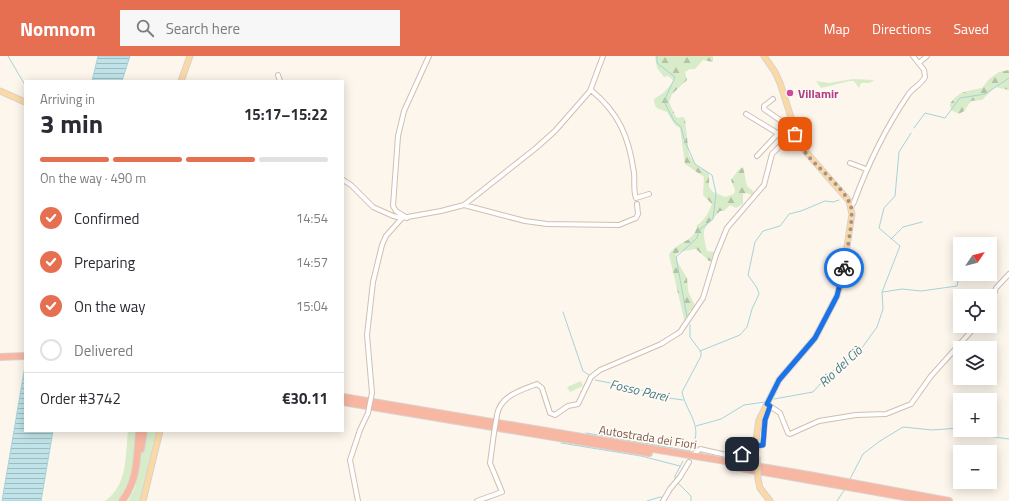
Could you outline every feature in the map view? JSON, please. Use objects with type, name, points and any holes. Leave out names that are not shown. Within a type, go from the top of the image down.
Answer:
[{"type":"highway","points":[[0,356],[24,356]]},
{"type":"highway","points":[[0,360],[24,360]]},
{"type":"highway","name":"Autostrada dei Fiori","points":[[344,397],[809,475],[949,501]]},
{"type":"highway","name":"Autostrada dei Fiori","points":[[344,402],[693,460],[927,501]]},
{"type":"highway","points":[[122,501],[133,482],[139,432]]},
{"type":"highway","points":[[137,458],[141,448],[144,432]]},
{"type":"main road","points":[[181,80],[190,56]]},
{"type":"main road","points":[[764,56],[775,72],[780,83],[796,139],[845,196],[851,206],[852,214],[846,261],[837,296],[815,338],[779,380],[769,405],[757,425],[756,455],[758,479],[760,488],[770,501]]},
{"type":"main road","points":[[0,91],[24,102]]},
{"type":"main road","points":[[143,501],[160,432]]},
{"type":"street","points":[[408,218],[396,211],[393,206],[398,136],[405,106],[429,56]]},
{"type":"street","points":[[344,181],[351,185],[373,207],[393,216],[402,218],[408,218],[464,205],[536,148],[555,131],[591,90],[604,56]]},
{"type":"street","points":[[851,206],[854,202],[866,169],[879,143],[907,95],[923,80],[925,73],[913,56]]},
{"type":"street","points":[[919,63],[927,56]]},
{"type":"street","points":[[278,75],[280,80]]},
{"type":"street","points":[[591,90],[610,106],[628,140],[634,173],[636,198],[649,194]]},
{"type":"street","points":[[773,99],[764,106],[764,109],[787,125]]},
{"type":"street","points":[[746,114],[779,134]]},
{"type":"street","points":[[757,156],[791,120]]},
{"type":"street","points":[[477,501],[500,494],[502,492],[490,463],[497,414],[499,406],[504,400],[537,384],[542,388],[550,414],[555,415],[568,406],[578,404],[592,377],[600,370],[661,344],[680,332],[703,298],[716,255],[727,228],[764,185],[772,154],[779,147],[796,139]]},
{"type":"street","points":[[850,163],[866,169]]},
{"type":"street","points":[[464,205],[525,222],[547,224],[614,225],[636,218],[638,214],[637,204]]},
{"type":"street","points":[[358,501],[350,460],[360,430],[368,413],[372,393],[367,335],[372,288],[382,245],[386,236],[402,218]]},
{"type":"street","points":[[996,289],[1009,274]]},
{"type":"street","points":[[694,454],[700,449],[735,457],[750,447],[763,445],[765,420],[769,405],[780,413],[788,433],[790,434],[819,421],[856,415],[886,414],[905,406],[916,400],[931,376],[970,333]]},
{"type":"street","points":[[663,501],[679,480],[688,462]]},
{"type":"green space","points":[[655,56],[713,56],[713,62],[703,60],[695,69],[690,69],[685,72],[687,80],[672,94],[669,102],[676,117],[683,117],[685,119],[689,155],[698,167],[709,173],[709,187],[713,192],[725,197],[734,194],[735,190],[731,180],[738,170],[743,167],[747,186],[754,192],[752,195],[746,193],[743,194],[743,204],[736,208],[730,205],[724,211],[720,211],[705,229],[704,237],[707,251],[714,252],[713,261],[709,261],[696,249],[679,252],[676,255],[678,263],[687,278],[688,291],[695,306],[693,310],[689,311],[690,315],[685,323],[669,255],[672,250],[693,235],[696,231],[697,225],[704,219],[712,204],[703,195],[704,177],[685,164],[680,128],[675,125],[667,112],[656,107],[655,105],[654,99],[663,93],[674,81],[668,76],[664,77],[657,68]]},
{"type":"green space","points":[[1009,70],[1009,90],[995,87],[982,100],[971,101],[964,111],[959,114],[951,110],[950,104],[956,96],[964,92],[982,88],[989,79],[999,72]]},
{"type":"green space","points":[[853,79],[874,80],[870,83],[861,83],[859,88],[854,81],[850,81],[821,88],[816,81],[829,83]]},
{"type":"green space","points":[[581,381],[583,386],[570,392],[567,387]]},
{"type":"green space","points":[[128,432],[135,432],[132,468],[127,485],[117,501],[105,501],[118,487],[122,478]]},
{"type":"green space","points":[[145,432],[157,432],[140,501],[128,501],[135,488]]},
{"type":"water","points":[[98,56],[130,56],[122,80],[92,80]]},
{"type":"water","points":[[24,372],[24,432],[53,432],[41,501],[2,501]]},
{"type":"waterway","points":[[8,56],[24,83]]},
{"type":"waterway","points":[[657,56],[657,63],[675,77],[666,97],[665,103],[674,121],[681,127],[684,139],[695,164],[712,175],[716,193],[713,219],[699,230],[697,238],[676,257],[687,317]]},
{"type":"waterway","name":"Rio del Ciò","points":[[914,128],[925,113],[945,118],[960,98],[985,94],[1009,78]]},
{"type":"waterway","name":"Rio del Ciò","points":[[774,399],[813,392],[830,373],[845,361],[856,356],[877,327],[883,309],[882,292],[900,246],[879,228],[884,208],[895,196],[899,152],[911,133]]},
{"type":"waterway","points":[[700,351],[740,335],[747,327],[752,309],[759,294],[757,288],[748,275],[755,242],[763,231],[780,226],[789,214],[801,211],[825,201],[833,202],[839,200]]},
{"type":"waterway","points":[[891,239],[903,227],[922,222]]},
{"type":"waterway","points":[[883,292],[902,289],[921,291],[957,286],[958,281]]},
{"type":"waterway","name":"Fosso Parei","points":[[563,312],[583,371],[589,375]]},
{"type":"waterway","points":[[689,452],[694,443],[696,428],[682,392],[701,356],[701,352],[690,337],[690,325]]},
{"type":"waterway","name":"Fosso Parei","points":[[595,380],[637,388],[655,396],[683,400]]},
{"type":"waterway","name":"Rio del Ciò","points":[[696,426],[721,419],[744,405],[765,402]]},
{"type":"waterway","points":[[850,479],[863,454],[880,441],[903,427],[932,430],[953,428]]},
{"type":"waterway","points":[[586,433],[690,451]]},
{"type":"waterway","points":[[994,437],[1009,439]]},
{"type":"waterway","points":[[561,443],[641,456],[680,466]]},
{"type":"waterway","points":[[675,480],[675,476],[683,461]]},
{"type":"waterway","points":[[677,482],[691,496],[691,501]]},
{"type":"waterway","points":[[837,501],[845,489]]},
{"type":"waterway","points":[[647,501],[660,497],[664,498]]},
{"type":"way so far","points":[[795,134],[800,145],[845,196],[852,208],[844,268]]},
{"type":"place","name":"Villamir","points":[[790,93]]},
{"type":"route","points":[[742,454],[752,446],[763,445],[764,424],[770,406],[767,404],[779,380],[815,338],[837,296],[844,268]]}]
